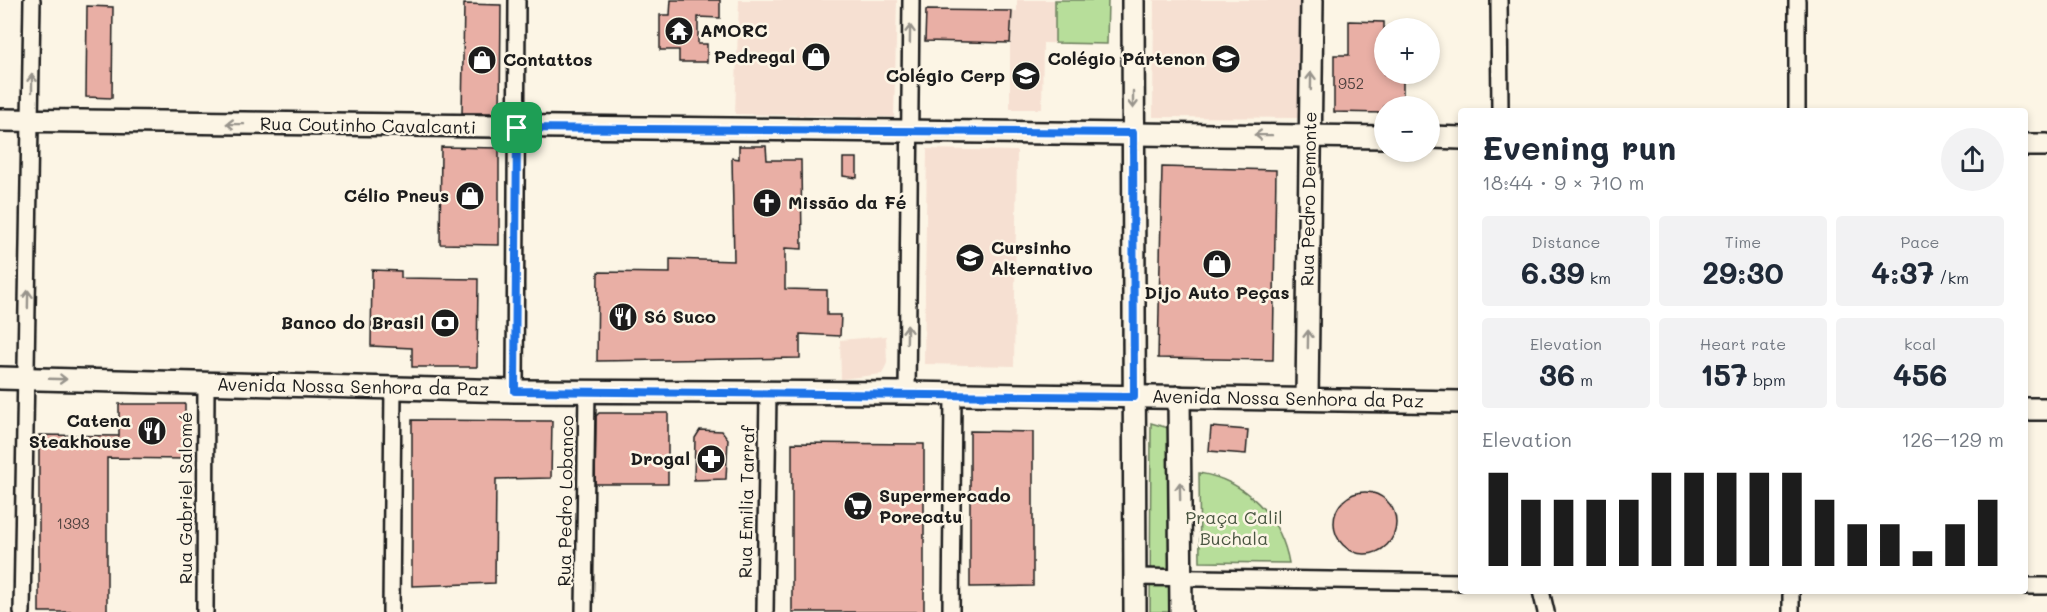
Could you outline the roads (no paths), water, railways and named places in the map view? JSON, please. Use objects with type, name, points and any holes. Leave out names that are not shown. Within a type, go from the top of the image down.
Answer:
[{"type":"main road","points":[[1133,0],[1135,612]]},
{"type":"main road","name":"Rua Pedro Demonte","points":[[1307,398],[1312,0]]},
{"type":"main road","name":"Rua Coutinho Cavalcanti","points":[[0,120],[1374,137]]},
{"type":"main road","points":[[1440,137],[1458,138]]},
{"type":"main road","points":[[2028,145],[2047,145]]},
{"type":"main road","name":"Avenida Nossa Senhora da Paz","points":[[0,378],[206,384],[393,386],[515,391],[907,393],[1458,402]]},
{"type":"main road","points":[[1179,397],[1181,612]]},
{"type":"main road","points":[[2028,409],[2047,409]]},
{"type":"street","points":[[22,612],[33,0]]},
{"type":"street","points":[[515,391],[517,0]]},
{"type":"street","points":[[907,393],[911,0]]},
{"type":"street","points":[[1499,0],[1500,108]]},
{"type":"street","points":[[1797,0],[1797,108]]},
{"type":"street","name":"Rua Gabriel Salomé","points":[[205,612],[206,384]]},
{"type":"street","points":[[391,612],[393,386]]},
{"type":"street","name":"Rua Pedro Lobanco","points":[[584,612],[587,390]]},
{"type":"street","name":"Rua Emilia Tarraf","points":[[765,612],[768,392]]},
{"type":"street","points":[[951,612],[953,394]]},
{"type":"street","points":[[1135,577],[1458,582]]},
{"type":"street","points":[[2028,586],[2047,586]]},
{"type":"street","points":[[1542,594],[1546,612]]},
{"type":"street","points":[[1791,594],[1791,612]]},
{"type":"place","name":"AMORC","points":[[679,31]]},
{"type":"place","name":"Pedregal","points":[[816,57]]},
{"type":"place","name":"Colégio Pártenon","points":[[1226,59]]},
{"type":"place","name":"Contattos","points":[[482,60]]},
{"type":"place","name":"Colégio Cerp","points":[[1026,76]]},
{"type":"place","name":"Célio Pneus","points":[[470,196]]},
{"type":"place","name":"Missão da Fé","points":[[767,203]]},
{"type":"place","name":"Cursinho Alternativo","points":[[970,258]]},
{"type":"place","name":"Dijo Auto Peças","points":[[1217,264]]},
{"type":"place","name":"Só Suco","points":[[623,317]]},
{"type":"place","name":"Banco do Brasil","points":[[445,323]]},
{"type":"place","name":"Catena Steakhouse","points":[[152,431]]},
{"type":"place","name":"Drogal","points":[[711,459]]},
{"type":"place","name":"Supermercado Porecatu","points":[[858,506]]},
{"type":"park label","name":"Praça Calil Buchala","points":[[1234,528]]}]
